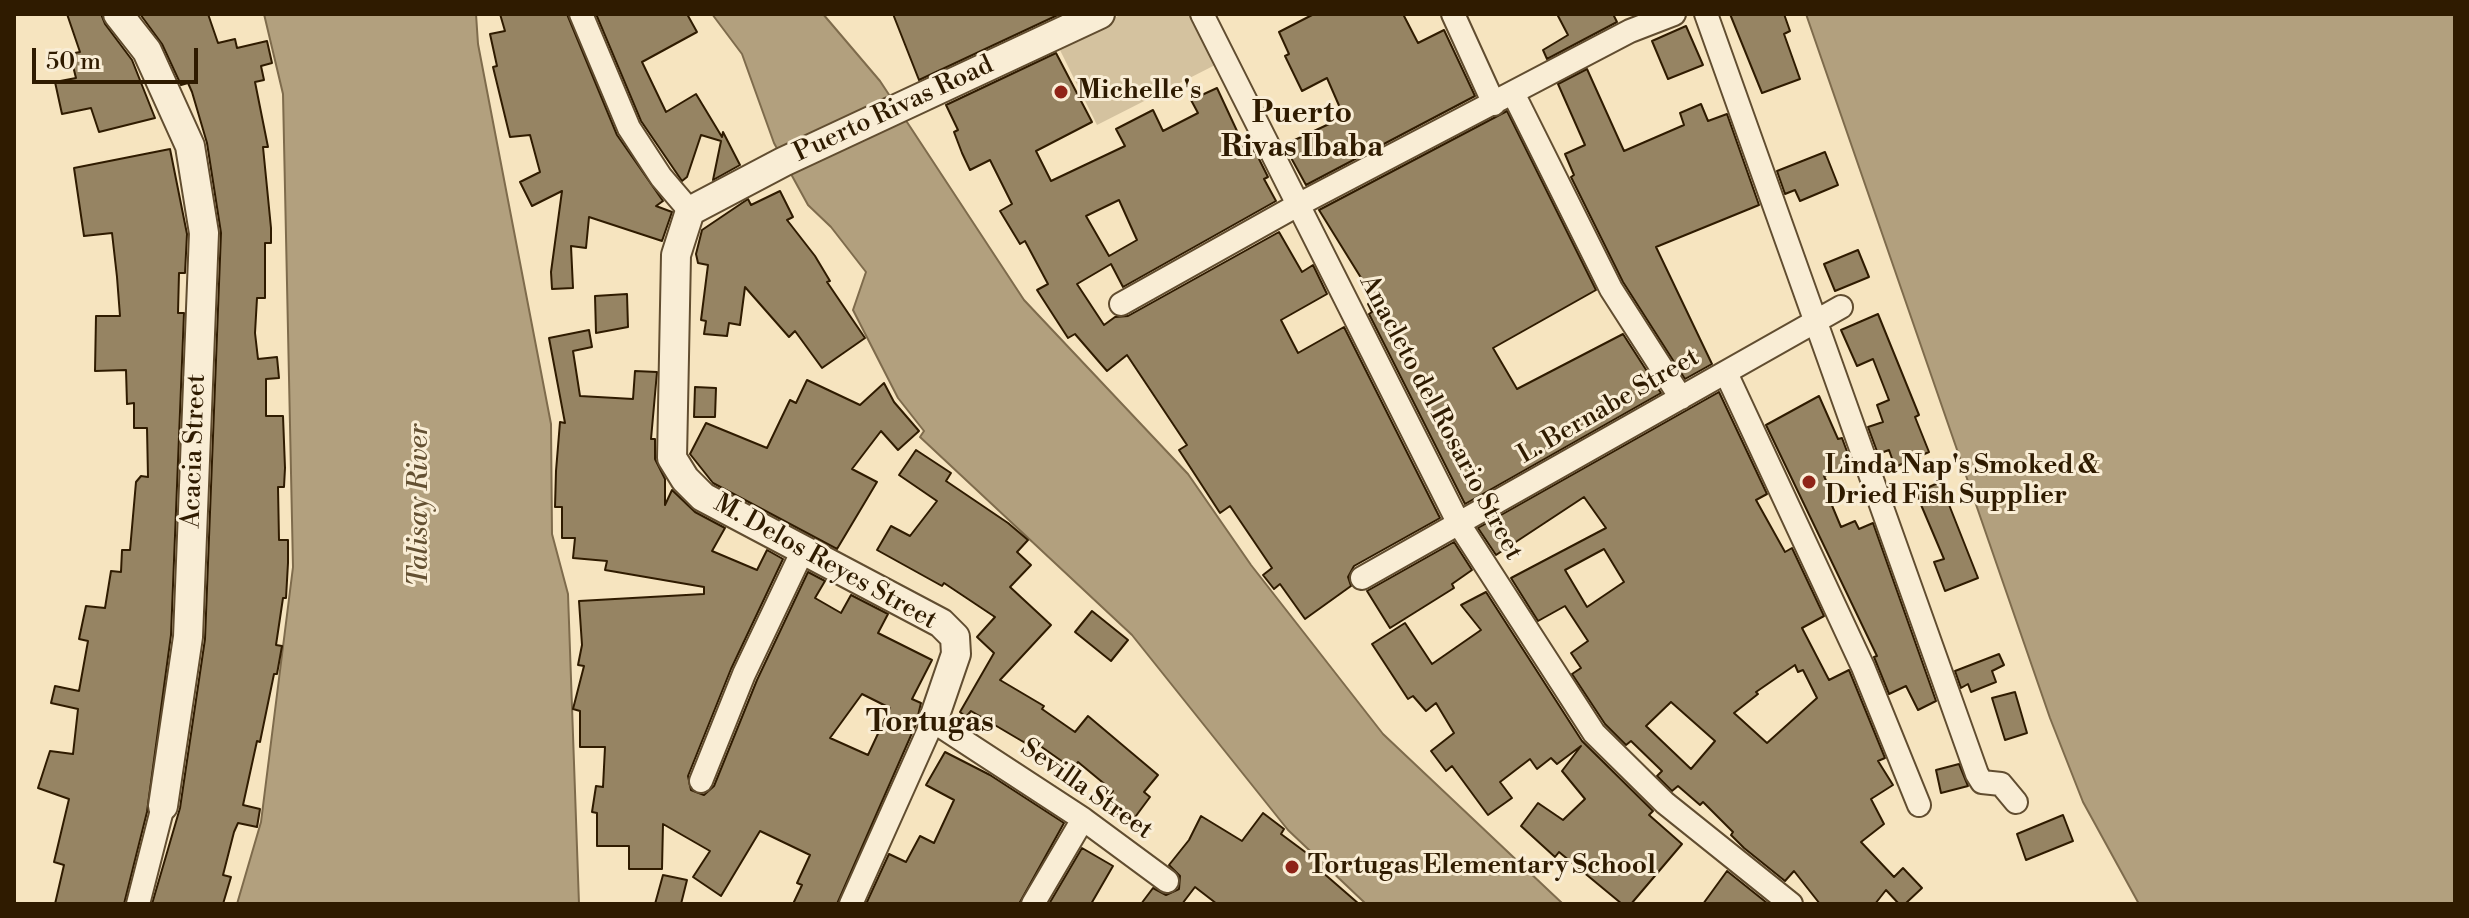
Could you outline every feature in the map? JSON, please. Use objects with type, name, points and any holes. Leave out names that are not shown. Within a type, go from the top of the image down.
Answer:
[{"type":"street","name":"Acacia Street","points":[[118,14],[147,51],[190,146],[204,233],[188,637],[163,806],[138,904]]},
{"type":"street","points":[[581,14],[629,128],[661,177],[690,211]]},
{"type":"street","name":"Puerto Rivas Road","points":[[690,211],[783,162],[1100,14]]},
{"type":"street","name":"Anacleto del Rosario Street","points":[[1202,14],[1296,206],[1459,524],[1594,733],[1665,803],[1791,904]]},
{"type":"street","points":[[1453,14],[1611,289],[1681,398]]},
{"type":"street","points":[[1121,304],[1296,206],[1504,99],[1626,22],[1674,14]]},
{"type":"street","points":[[1706,14],[1977,774],[1982,782],[2001,784],[2016,802]]},
{"type":"street","name":"M. Delos Reyes Street","points":[[690,211],[676,255],[672,458],[685,479],[703,497],[941,623],[955,637],[956,654],[933,721],[851,904]]},
{"type":"street","name":"L. Bernabe Street","points":[[1362,578],[1841,307]]},
{"type":"street","points":[[1726,373],[1863,667],[1919,805]]},
{"type":"street","points":[[701,781],[744,674],[803,550]]},
{"type":"street","name":"Sevilla Street","points":[[933,721],[1083,819],[1167,881]]},
{"type":"street","points":[[1033,904],[1083,819]]},
{"type":"shaded area","points":[[1122,14],[1197,14],[1221,62],[1097,125],[1058,46]]},
{"type":"water","name":"Talisay River","points":[[264,14],[476,14],[478,44],[551,424],[552,534],[568,594],[579,904],[237,904],[261,822],[293,567],[283,94]]},
{"type":"water","points":[[712,14],[823,14],[880,81],[1024,300],[1188,474],[1251,565],[1383,734],[1563,904],[1366,904],[1288,830],[1132,635],[920,437],[924,431],[898,398],[853,310],[866,272],[831,227],[808,205],[774,143],[742,54]]},
{"type":"water","points":[[1806,14],[2455,14],[2455,904],[2139,904],[2083,802],[2050,718]]},
{"type":"building","points":[[67,14],[101,14],[132,60],[155,118],[99,132],[91,108],[62,114],[55,82],[76,78],[70,54],[80,52]]},
{"type":"building","points":[[140,14],[208,14],[218,43],[235,39],[237,48],[267,41],[272,63],[261,66],[264,80],[255,82],[268,147],[263,147],[271,243],[265,243],[265,298],[257,298],[255,333],[258,359],[277,357],[279,378],[266,379],[266,416],[283,416],[284,487],[278,487],[279,540],[288,540],[286,598],[283,598],[276,645],[282,646],[277,674],[274,674],[243,805],[260,809],[257,827],[238,823],[234,832],[223,875],[231,877],[223,904],[152,904],[180,808],[205,639],[221,233],[207,143],[192,92],[188,83],[181,85],[162,44]]},
{"type":"building","points":[[500,14],[567,14],[617,135],[663,201],[656,206],[672,212],[662,241],[589,217],[586,248],[571,246],[573,288],[552,289],[551,272],[562,191],[532,206],[520,182],[540,172],[530,135],[510,137],[493,67],[497,66],[490,34],[505,31]]},
{"type":"building","points":[[596,14],[687,14],[697,32],[642,62],[666,112],[696,94],[722,137],[723,132],[740,165],[713,180],[721,141],[701,135],[687,177],[682,181],[641,121]]},
{"type":"building","points":[[893,14],[1060,14],[919,80]]},
{"type":"building","points":[[1314,14],[1403,14],[1418,43],[1444,30],[1475,96],[1306,185],[1284,145],[1344,117],[1327,78],[1302,91],[1285,56],[1289,54],[1279,32]]},
{"type":"building","points":[[1557,14],[1613,14],[1617,22],[1547,59],[1543,50],[1568,35]]},
{"type":"building","points":[[1730,14],[1784,14],[1790,31],[1784,34],[1800,79],[1762,93]]},
{"type":"building","points":[[1686,26],[1703,65],[1668,79],[1652,41]]},
{"type":"building","points":[[1056,53],[1092,122],[1036,151],[1051,181],[1125,146],[1116,129],[1153,110],[1163,131],[1198,113],[1191,100],[1217,88],[1244,146],[1249,143],[1258,157],[1268,177],[1264,179],[1276,201],[1123,287],[1111,264],[1077,284],[1104,325],[1115,317],[1128,316],[1279,232],[1302,272],[1313,265],[1327,294],[1281,320],[1298,353],[1344,327],[1440,518],[1354,566],[1348,577],[1351,586],[1305,619],[1280,584],[1274,589],[1263,575],[1272,568],[1230,506],[1220,513],[1179,450],[1187,445],[1127,355],[1107,371],[1075,334],[1068,338],[1037,290],[1048,284],[1025,241],[1020,244],[1000,211],[1012,204],[990,160],[970,170],[954,132],[958,130],[946,105]],"holes":[[[1119,200],[1137,240],[1109,256],[1086,216]]]},
{"type":"building","points":[[1587,69],[1624,151],[1684,125],[1680,113],[1701,104],[1708,121],[1727,114],[1759,205],[1656,247],[1712,364],[1685,379],[1623,282],[1571,177],[1574,175],[1565,154],[1585,145],[1558,84]]},
{"type":"building","points":[[1507,111],[1596,290],[1493,348],[1517,389],[1623,334],[1661,393],[1465,504],[1369,314],[1372,312],[1368,304],[1372,301],[1363,281],[1319,210]]},
{"type":"building","points":[[170,149],[187,234],[185,273],[179,273],[178,313],[184,313],[171,635],[147,812],[124,904],[55,904],[64,865],[54,862],[69,799],[38,788],[50,751],[73,754],[78,709],[51,703],[55,686],[79,691],[88,641],[79,639],[86,606],[105,608],[111,571],[121,572],[122,550],[130,550],[136,482],[141,476],[148,477],[147,428],[134,428],[134,403],[127,404],[126,370],[95,371],[96,316],[120,316],[117,277],[112,233],[84,236],[74,168]]},
{"type":"building","points":[[1825,152],[1838,185],[1800,201],[1795,190],[1785,194],[1777,171]]},
{"type":"building","points":[[780,191],[793,217],[787,220],[815,256],[830,281],[827,282],[865,338],[822,368],[795,331],[789,337],[745,287],[740,325],[729,323],[727,336],[704,334],[706,321],[701,320],[708,265],[698,263],[696,254],[702,230],[748,199],[751,205]]},
{"type":"building","points":[[1858,250],[1869,277],[1835,291],[1824,264]]},
{"type":"building","points":[[627,294],[628,327],[596,333],[595,296]]},
{"type":"building","points":[[1878,314],[1919,415],[1915,417],[1929,452],[1895,467],[1889,450],[1878,454],[1868,427],[1883,422],[1877,405],[1889,400],[1873,359],[1857,366],[1841,330]]},
{"type":"building","points":[[589,330],[592,347],[573,351],[580,396],[633,399],[635,371],[657,372],[651,439],[655,439],[655,459],[665,479],[665,505],[672,490],[695,512],[725,528],[712,551],[757,570],[767,550],[783,559],[731,669],[688,776],[691,790],[704,795],[714,786],[757,680],[808,572],[825,581],[815,598],[841,613],[851,595],[888,614],[878,633],[932,660],[912,699],[921,703],[916,724],[837,904],[793,904],[802,885],[797,883],[810,855],[760,831],[721,896],[693,877],[710,851],[663,824],[662,869],[629,869],[629,846],[597,846],[597,813],[592,812],[596,786],[603,787],[605,747],[580,747],[580,711],[573,709],[584,666],[578,665],[582,645],[579,601],[704,594],[704,587],[605,570],[607,561],[573,558],[575,538],[562,538],[562,507],[555,507],[560,422],[565,423],[549,338]],"holes":[[[862,694],[890,708],[868,755],[830,738]]]},
{"type":"building","points":[[807,380],[860,405],[884,383],[894,402],[919,431],[898,450],[881,431],[852,469],[877,482],[837,549],[713,483],[690,454],[706,423],[767,448],[790,400],[796,403]]},
{"type":"building","points":[[695,387],[716,388],[715,417],[694,417]]},
{"type":"building","points":[[1719,392],[1767,494],[1756,500],[1785,552],[1792,548],[1824,616],[1802,628],[1829,680],[1849,670],[1885,758],[1878,761],[1893,785],[1871,799],[1884,824],[1861,842],[1894,877],[1903,868],[1922,888],[1905,904],[1899,904],[1886,890],[1875,904],[1820,904],[1794,871],[1785,881],[1744,848],[1731,835],[1733,832],[1703,802],[1700,805],[1678,786],[1672,791],[1657,776],[1662,771],[1631,741],[1626,745],[1605,724],[1572,674],[1581,668],[1571,653],[1588,641],[1565,606],[1538,621],[1511,578],[1606,528],[1584,497],[1496,555],[1478,528]],"holes":[[[1604,549],[1624,582],[1587,607],[1565,570]],[[1795,665],[1798,672],[1803,670],[1817,698],[1767,743],[1734,713],[1758,694],[1756,692]],[[1671,702],[1715,741],[1691,769],[1646,726]]]},
{"type":"building","points":[[1819,396],[1838,439],[1842,438],[1852,465],[1824,476],[1832,494],[1828,496],[1841,527],[1855,521],[1859,529],[1873,523],[1936,701],[1918,710],[1906,686],[1889,694],[1874,657],[1877,656],[1766,425]]},
{"type":"building","points":[[916,450],[951,473],[946,481],[1028,540],[1017,552],[1031,565],[1010,587],[1051,625],[1000,680],[1044,706],[1042,709],[1075,732],[1088,716],[1158,775],[1144,792],[1150,797],[1130,824],[1103,804],[1113,791],[1078,762],[1073,769],[1036,743],[1032,747],[971,711],[966,717],[960,712],[994,653],[977,637],[995,617],[944,583],[942,586],[877,550],[891,526],[910,536],[937,501],[899,475]]},
{"type":"building","points":[[1940,482],[1978,578],[1945,591],[1934,562],[1944,559],[1916,493]]},
{"type":"building","points":[[1454,542],[1472,570],[1452,584],[1454,588],[1390,628],[1367,591]]},
{"type":"building","points":[[1486,592],[1582,741],[1653,811],[1649,815],[1682,844],[1631,904],[1622,904],[1559,852],[1555,857],[1521,826],[1538,803],[1563,820],[1585,799],[1562,771],[1581,746],[1557,764],[1551,758],[1537,769],[1530,759],[1500,782],[1512,798],[1488,815],[1452,766],[1446,771],[1431,751],[1454,733],[1436,703],[1426,711],[1413,696],[1408,699],[1372,644],[1405,623],[1432,664],[1481,630],[1461,605]]},
{"type":"building","points":[[1092,611],[1128,640],[1111,661],[1075,632]]},
{"type":"building","points":[[1999,654],[2004,665],[1992,671],[1996,682],[1971,692],[1968,684],[1961,688],[1955,671]]},
{"type":"building","points":[[2015,692],[2027,733],[2005,740],[1992,698]]},
{"type":"building","points":[[945,752],[990,775],[1064,823],[1019,904],[866,904],[889,854],[906,862],[920,836],[934,843],[954,800],[926,785]]},
{"type":"building","points":[[1959,764],[1968,786],[1941,793],[1936,770]]},
{"type":"building","points":[[1263,813],[1284,829],[1281,834],[1324,866],[1321,871],[1359,904],[1217,904],[1195,887],[1182,904],[1141,904],[1153,888],[1166,895],[1179,889],[1180,876],[1169,865],[1189,840],[1201,816],[1242,841]]},
{"type":"building","points":[[2063,815],[2073,841],[2026,860],[2017,834]]},
{"type":"building","points":[[1082,848],[1113,866],[1091,904],[1049,904]]},
{"type":"building","points":[[1727,871],[1767,903],[1703,904]]},
{"type":"building","points":[[663,875],[687,880],[681,904],[655,904]]},
{"type":"place","name":"Michelle's","points":[[1061,92]]},
{"type":"place","name":"Linda Nap's Smoked & Dried Fish Supplier","points":[[1809,482]]},
{"type":"place","name":"Tortugas Elementary School","points":[[1292,867]]},
{"type":"district","name":"Puerto Rivas Ibaba","points":[[1302,132]]},
{"type":"district","name":"Tortugas","points":[[930,724]]}]
